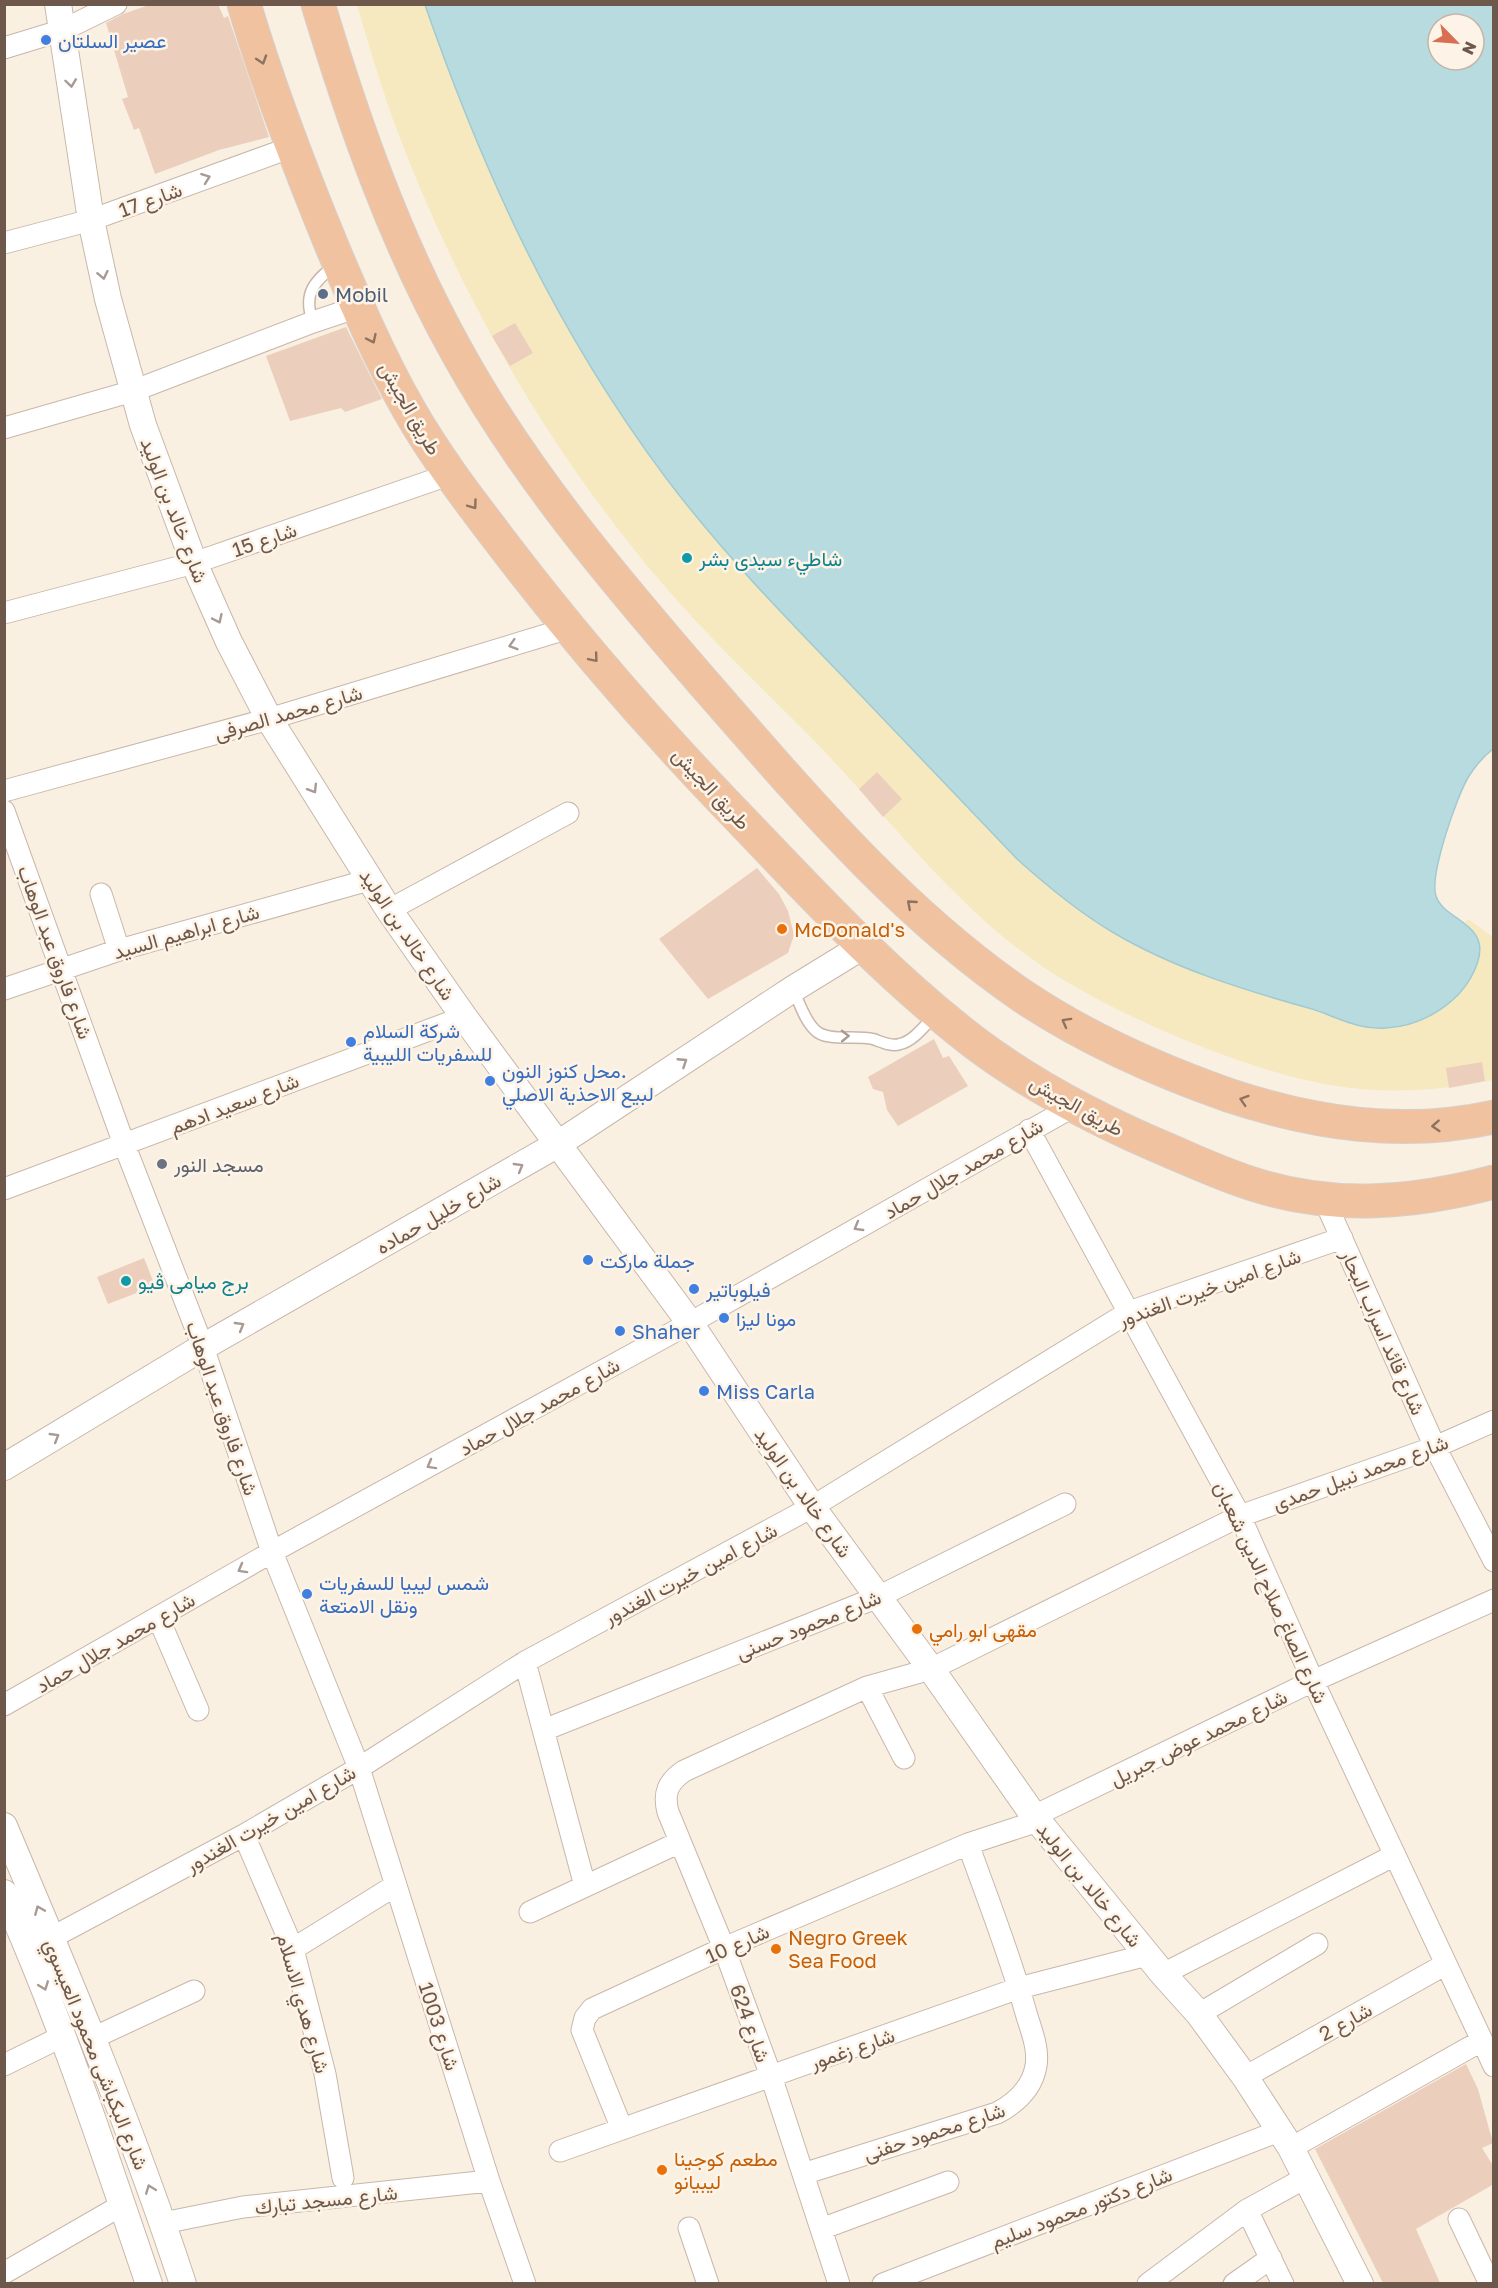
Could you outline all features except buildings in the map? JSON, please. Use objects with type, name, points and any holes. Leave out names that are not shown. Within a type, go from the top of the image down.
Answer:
[{"type":"highway","name":"طريق الجيش","points":[[244,4],[292,147],[358,307],[407,407],[451,474],[569,628],[690,766],[863,946],[938,1013],[1008,1066],[1112,1126],[1224,1174],[1257,1185],[1324,1199],[1354,1202],[1444,1195],[1494,1182]]},
{"type":"highway","points":[[318,4],[363,142],[406,248],[456,351],[513,444],[591,549],[635,603],[830,825],[903,898],[1023,996],[1130,1055],[1206,1087],[1283,1112],[1348,1124],[1415,1127],[1448,1125],[1494,1117]]},
{"type":"street","name":"شارع خالد بن الوليد","points":[[58,4],[92,220],[108,299],[133,392],[158,471],[194,563],[229,642],[269,719],[389,910],[464,1017],[690,1323],[812,1507],[931,1669],[1036,1819],[1198,2014],[1245,2077],[1307,2177],[1360,2283]]},
{"type":"street","points":[[4,48],[63,30],[116,4]]},
{"type":"street","name":"شارع 17","points":[[4,243],[92,220],[292,147]]},
{"type":"street","points":[[4,428],[133,392],[313,322],[358,307]]},
{"type":"street","name":"شارع 15","points":[[4,613],[194,563],[451,474]]},
{"type":"street","name":"شارع محمد الصرفى","points":[[4,791],[269,719],[569,628]]},
{"type":"street","name":"شارع فاروق عبد الوهاب","points":[[4,811],[124,1144],[203,1347],[273,1552],[359,1768]]},
{"type":"street","points":[[389,910],[568,813]]},
{"type":"street","name":"شارع ابراهيم السيد","points":[[4,989],[119,950],[369,880]]},
{"type":"street","points":[[101,894],[119,950]]},
{"type":"street","name":"شارع خليل حماده","points":[[4,1467],[203,1347],[558,1144],[793,989],[863,946]]},
{"type":"street","name":"شارع سعيد ادهم","points":[[4,1189],[464,1017]]},
{"type":"street","name":"شارع محمد جلال حماد","points":[[4,1705],[273,1552],[690,1323],[1074,1106]]},
{"type":"street","name":"شارع الصاغ صلاح الدين شعبان","points":[[1029,1130],[1240,1516],[1313,1681],[1494,2066]]},
{"type":"street","name":"شارع قائد اسراب البحار","points":[[1324,1199],[1435,1447],[1494,1562]]},
{"type":"street","name":"شارع امين خيرت الغندور","points":[[51,1938],[244,1835],[359,1768],[525,1662],[812,1507],[1129,1312],[1342,1238]]},
{"type":"street","name":"شارع محمد نبيل حمدى","points":[[684,1771],[867,1686],[931,1669],[1240,1516],[1435,1447],[1494,1421]]},
{"type":"street","name":"شارع محمود حسنى","points":[[544,1730],[878,1597],[1065,1504]]},
{"type":"street","name":"شارع محمد عوض جبريل","points":[[1036,1819],[1313,1681],[1494,1600]]},
{"type":"street","points":[[158,1617],[198,1710]]},
{"type":"street","points":[[525,1662],[585,1886]]},
{"type":"street","points":[[867,1686],[904,1758]]},
{"type":"street","name":"شارع 1003","points":[[359,1768],[489,2181],[525,2283]]},
{"type":"street","name":"شارع 624","points":[[684,1771],[674,1778],[667,1788],[665,1800],[724,1948],[771,2076],[839,2283]]},
{"type":"street","name":"شارع 10","points":[[622,2129],[582,2030],[585,2018],[592,2009],[724,1948],[968,1844],[1036,1819]]},
{"type":"street","name":"شارع البكباشى محمود العيسوي","points":[[4,1826],[93,2038],[163,2223],[183,2283]]},
{"type":"street","name":"شارع هدي الاسلام","points":[[244,1835],[293,1949],[325,2074],[342,2178]]},
{"type":"street","points":[[530,1912],[680,1842]]},
{"type":"street","name":"شارع محمود حفنى","points":[[803,2174],[997,2113],[1013,2105],[1029,2087],[1036,2066],[1036,2047],[1019,1988],[968,1844]]},
{"type":"street","name":"شارع زغمور","points":[[560,2151],[1019,1988],[1155,1964],[1395,1855]]},
{"type":"street","points":[[293,1949],[396,1885]]},
{"type":"street","name":"شارع البكباشى محمود العيسوي","points":[[4,1893],[63,2036],[149,2283]]},
{"type":"street","points":[[1198,2014],[1317,1944]]},
{"type":"street","name":"شارع 2","points":[[1245,2077],[1446,1964]]},
{"type":"street","points":[[93,2038],[194,1991]]},
{"type":"street","points":[[4,2065],[63,2036]]},
{"type":"street","name":"شارع دكتور محمود سليم","points":[[883,2283],[1285,2139],[1481,2041]]},
{"type":"street","points":[[1148,2283],[1246,2210],[1307,2177]]},
{"type":"street","name":"شارع مسجد تبارك","points":[[163,2223],[243,2207],[489,2181]]},
{"type":"street","points":[[821,2229],[948,2182]]},
{"type":"street","points":[[4,2273],[122,2205]]},
{"type":"street","points":[[1246,2210],[1283,2283]]},
{"type":"street","points":[[1459,2219],[1490,2283]]},
{"type":"street","points":[[689,2228],[708,2283]]},
{"type":"street","points":[[1234,2283],[1271,2258]]},
{"type":"lane","points":[[313,322],[309,306],[313,286],[339,262]]},
{"type":"lane","points":[[793,989],[811,1026],[827,1037],[856,1036],[892,1045],[901,1044],[938,1013]]},
{"type":"sand","name":"شاطيء سيدى بشر","points":[[357,5],[425,5],[472,131],[527,251],[590,366],[627,423],[666,478],[730,556],[1017,859],[1063,898],[1113,933],[1276,999],[1370,1028],[1387,1028],[1420,1021],[1435,1013],[1461,991],[1471,978],[1478,962],[1471,928],[1465,922],[1468,919],[1493,937],[1493,1080],[1427,1089],[1394,1091],[1360,1089],[1300,1079],[1243,1062],[1176,1036],[1090,995],[1011,943],[965,903],[825,752],[680,604],[618,530],[578,475],[506,361],[444,241],[392,117]]},
{"type":"water","points":[[425,5],[1493,5],[1493,749],[1472,772],[1458,800],[1440,854],[1435,886],[1436,896],[1441,904],[1473,931],[1478,940],[1480,950],[1477,964],[1463,989],[1441,1009],[1414,1022],[1386,1028],[1357,1025],[1210,977],[1161,957],[1101,925],[1051,889],[1017,859],[754,583],[666,478],[590,366],[557,309],[527,251],[472,131]]},
{"type":"place","name":"عصير السلتان","points":[[46,40]]},
{"type":"place","name":"Mobil","points":[[323,294]]},
{"type":"place","name":"شاطيء سيدى بشر","points":[[687,558]]},
{"type":"place","name":"McDonald's","points":[[782,929]]},
{"type":"place","name":"شركة السلام للسفريات الليبية","points":[[351,1042]]},
{"type":"place","name":"محل كنوز النون. لبيع الاحذية الاصلي","points":[[490,1081]]},
{"type":"place","name":"مسجد النور","points":[[162,1164]]},
{"type":"place","name":"جملة ماركت","points":[[588,1260]]},
{"type":"place","name":"برج ميامى ڤيو","points":[[126,1281]]},
{"type":"place","name":"فيلوباتير","points":[[694,1289]]},
{"type":"place","name":"مونا ليزا","points":[[724,1318]]},
{"type":"place","name":"Shaher","points":[[620,1331]]},
{"type":"place","name":"Miss Carla","points":[[704,1391]]},
{"type":"place","name":"شمس ليبيا للسفريات ونقل الامتعة","points":[[307,1594]]},
{"type":"place","name":"مقهى ابو رامي","points":[[917,1629]]},
{"type":"place","name":"Negro Greek Sea Food","points":[[776,1949]]},
{"type":"place","name":"مطعم كوجينا ليبيانو","points":[[662,2170]]}]
